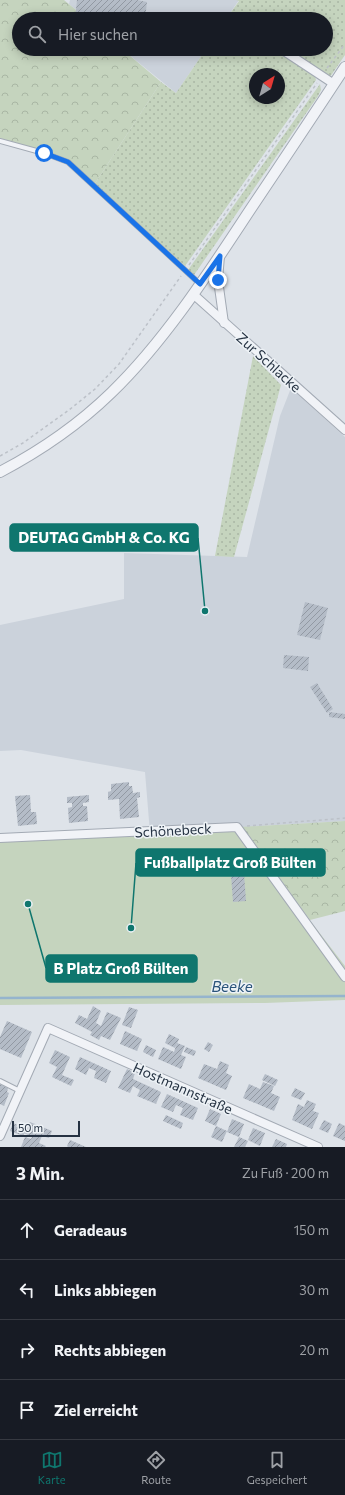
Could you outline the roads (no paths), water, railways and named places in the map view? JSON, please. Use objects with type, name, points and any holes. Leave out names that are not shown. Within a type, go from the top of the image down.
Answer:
[{"type":"street","points":[[292,56],[334,84]]},
{"type":"street","points":[[0,472],[37,451],[59,436],[111,393],[142,360],[193,294],[220,256],[345,67]]},
{"type":"street","points":[[220,256],[218,280],[224,323]]},
{"type":"street","name":"Zur Schlacke","points":[[193,294],[345,430]]},
{"type":"street","name":"Schönebeck","points":[[0,838],[237,827],[345,977]]},
{"type":"street","name":"Hostmannstraße","points":[[20,1091],[48,1028],[318,1147]]},
{"type":"street","points":[[0,1136],[20,1091]]},
{"type":"lane","points":[[0,141],[44,153],[68,162],[200,284]]},
{"type":"lane","points":[[0,1081],[20,1091]]},
{"type":"waterway","name":"Beeke","points":[[0,998],[345,996]]},
{"type":"place","name":"DEUTAG GmbH & Co. KG","points":[[205,611]]},
{"type":"place","name":"B Platz Groß Bülten","points":[[28,904]]},
{"type":"place","name":"Fußballplatz Groß Bülten","points":[[131,928]]}]
